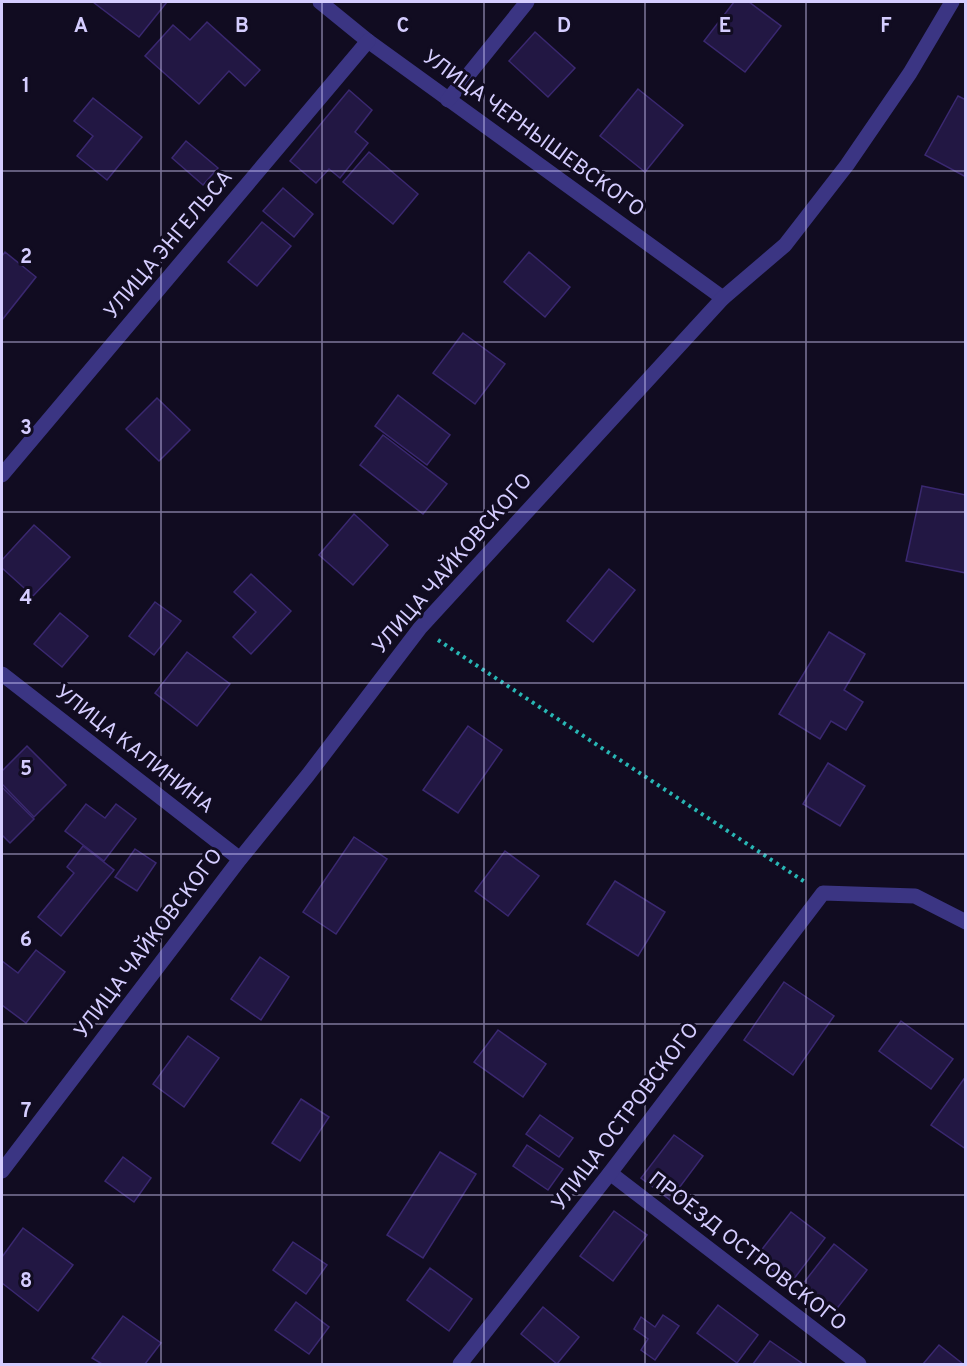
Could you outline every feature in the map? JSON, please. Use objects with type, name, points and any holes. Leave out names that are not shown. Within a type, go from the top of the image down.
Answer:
[{"type":"street","name":"УЛИЦА ЧЕРНЫШЕВСКОГО","points":[[320,2],[448,100],[723,298]]},
{"type":"street","points":[[448,100],[527,2]]},
{"type":"street","name":"УЛИЦА ЧАЙКОВСКОГО","points":[[2,1171],[420,628],[723,298],[785,245],[840,174],[910,73],[952,2]]},
{"type":"street","name":"УЛИЦА ЭНГЕЛЬСА","points":[[2,476],[368,41]]},
{"type":"street","name":"УЛИЦА КАЛИНИНА","points":[[2,674],[240,859]]},
{"type":"street","points":[[822,893],[915,896],[966,922]]},
{"type":"street","name":"УЛИЦА ОСТРОВСКОГО","points":[[460,1365],[610,1173],[822,893]]},
{"type":"street","name":"ПРОЕЗД ОСТРОВСКОГО","points":[[610,1173],[859,1365]]},
{"type":"path","points":[[420,628],[822,893]]},
{"type":"building","points":[[93,2],[167,2],[139,37]]},
{"type":"building","points":[[734,2],[749,2],[781,26],[745,72],[704,41]]},
{"type":"building","points":[[207,22],[260,70],[245,86],[229,71],[199,104],[145,56],[173,25],[190,40]]},
{"type":"building","points":[[535,32],[575,68],[548,97],[509,61]]},
{"type":"building","points":[[638,89],[683,125],[645,172],[600,136]]},
{"type":"building","points":[[349,90],[372,110],[355,132],[368,143],[340,178],[329,169],[316,183],[290,161]]},
{"type":"building","points":[[958,96],[966,100],[966,177],[925,155]]},
{"type":"building","points":[[93,98],[142,137],[107,180],[77,156],[93,136],[74,121]]},
{"type":"building","points":[[186,141],[218,168],[203,185],[172,158]]},
{"type":"building","points":[[369,152],[418,194],[393,224],[343,182]]},
{"type":"building","points":[[283,188],[313,214],[294,237],[263,211]]},
{"type":"building","points":[[262,222],[291,246],[257,286],[228,262]]},
{"type":"building","points":[[5,252],[36,277],[2,320],[2,256]]},
{"type":"building","points":[[529,252],[570,287],[545,317],[504,282]]},
{"type":"building","points":[[463,333],[505,364],[475,404],[433,373]]},
{"type":"building","points":[[398,395],[450,435],[427,465],[375,426]]},
{"type":"building","points":[[157,398],[190,430],[159,461],[126,429]]},
{"type":"building","points":[[383,435],[447,484],[423,514],[360,465]]},
{"type":"building","points":[[922,486],[966,495],[966,573],[906,561]]},
{"type":"building","points":[[354,514],[388,545],[353,585],[319,555]]},
{"type":"building","points":[[34,525],[70,557],[33,596],[2,568],[2,560]]},
{"type":"building","points":[[609,569],[635,590],[593,642],[567,621]]},
{"type":"building","points":[[251,574],[291,611],[251,654],[233,637],[256,612],[234,592]]},
{"type":"building","points":[[155,602],[181,621],[154,655],[129,636]]},
{"type":"building","points":[[60,613],[88,636],[62,667],[34,644]]},
{"type":"building","points":[[829,632],[865,654],[844,690],[863,702],[846,730],[831,721],[820,739],[779,714]]},
{"type":"building","points":[[187,652],[230,684],[197,726],[155,693]]},
{"type":"building","points":[[468,726],[502,750],[458,813],[423,790]]},
{"type":"building","points":[[27,746],[66,785],[34,817],[2,784],[2,771]]},
{"type":"building","points":[[828,763],[865,786],[840,826],[803,804]]},
{"type":"building","points":[[2,787],[34,819],[10,843],[2,835]]},
{"type":"building","points":[[86,804],[105,818],[116,804],[136,819],[104,861],[65,831]]},
{"type":"building","points":[[354,837],[387,859],[336,934],[303,912]]},
{"type":"building","points":[[83,846],[114,870],[61,936],[38,917],[74,873],[67,867]]},
{"type":"building","points":[[135,849],[156,863],[137,891],[115,877]]},
{"type":"building","points":[[505,851],[539,876],[508,916],[475,891]]},
{"type":"building","points":[[615,881],[665,912],[638,956],[587,924]]},
{"type":"building","points":[[36,950],[65,972],[26,1023],[2,1005],[2,961],[18,973]]},
{"type":"building","points":[[260,957],[289,977],[261,1020],[231,999]]},
{"type":"building","points":[[784,982],[834,1016],[793,1075],[744,1040]]},
{"type":"building","points":[[901,1021],[953,1059],[931,1089],[879,1051]]},
{"type":"building","points":[[498,1030],[546,1064],[523,1097],[474,1062]]},
{"type":"building","points":[[188,1036],[219,1058],[184,1107],[153,1084]]},
{"type":"building","points":[[966,1076],[966,1149],[931,1125]]},
{"type":"building","points":[[301,1099],[329,1117],[300,1161],[272,1143]]},
{"type":"building","points":[[540,1115],[573,1138],[559,1157],[526,1134]]},
{"type":"building","points":[[674,1135],[703,1156],[670,1200],[641,1178]]},
{"type":"building","points":[[527,1145],[563,1169],[548,1190],[513,1166]]},
{"type":"building","points":[[440,1152],[476,1174],[423,1258],[387,1235]]},
{"type":"building","points":[[123,1157],[151,1178],[134,1202],[105,1181]]},
{"type":"building","points":[[614,1211],[647,1235],[613,1281],[580,1256]]},
{"type":"building","points":[[791,1212],[825,1238],[790,1284],[756,1257]]},
{"type":"building","points":[[23,1228],[73,1265],[38,1311],[2,1283],[2,1257]]},
{"type":"building","points":[[293,1242],[327,1265],[306,1294],[273,1270]]},
{"type":"building","points":[[834,1244],[867,1270],[835,1311],[802,1285]]},
{"type":"building","points":[[430,1268],[472,1299],[449,1331],[407,1300]]},
{"type":"building","points":[[296,1302],[329,1327],[309,1354],[275,1330]]},
{"type":"building","points":[[718,1305],[758,1335],[737,1363],[697,1333]]},
{"type":"building","points":[[543,1307],[579,1337],[557,1364],[521,1334]]},
{"type":"building","points":[[663,1315],[679,1326],[655,1360],[641,1350],[648,1339],[634,1329],[641,1317],[655,1327]]},
{"type":"building","points":[[123,1316],[161,1343],[145,1364],[102,1364],[92,1358]]},
{"type":"building","points":[[770,1341],[803,1364],[753,1364]]},
{"type":"building","points":[[939,1345],[963,1364],[923,1364]]}]
